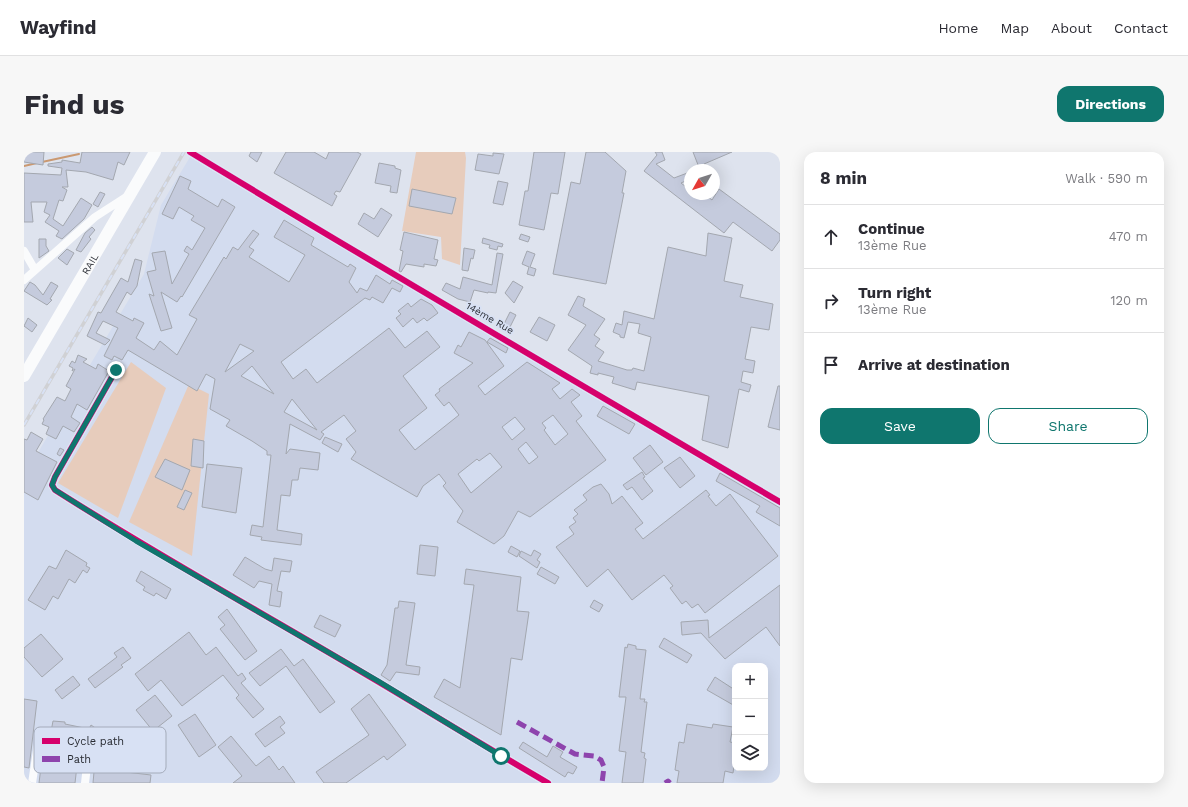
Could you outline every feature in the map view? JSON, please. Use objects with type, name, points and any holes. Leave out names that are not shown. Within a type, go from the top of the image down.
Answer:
[{"type":"main road","name":"RAIL","points":[[24,376],[28,361],[154,152]]},
{"type":"street","name":"14ème Rue","points":[[190,152],[649,426],[780,502]]},
{"type":"street","points":[[24,280],[95,217],[127,197]]},
{"type":"street","points":[[24,251],[35,270]]},
{"type":"street","points":[[116,370],[55,477],[52,485],[55,490],[156,552],[378,681],[468,737],[548,783]]},
{"type":"street","points":[[32,783],[34,770]]},
{"type":"street","points":[[85,783],[86,773]]},
{"type":"shaded area","points":[[416,152],[465,152],[466,158],[460,265],[442,259],[441,237],[402,231]]},
{"type":"shaded area","points":[[190,157],[780,505],[780,783],[24,783],[24,476],[144,274],[161,205]]},
{"type":"shaded area","points":[[131,362],[166,388],[118,518],[58,483]]},
{"type":"shaded area","points":[[189,384],[209,394],[192,556],[129,522]]},
{"type":"building","points":[[27,152],[44,152],[43,165],[24,162],[24,155],[27,155]]},
{"type":"building","points":[[82,152],[130,152],[124,165],[118,162],[113,180],[86,172],[66,170],[68,187],[62,187],[67,190],[63,201],[59,200],[53,219],[63,226],[81,198],[92,205],[84,219],[62,239],[56,236],[59,231],[45,222],[50,215],[44,212],[47,202],[31,202],[33,222],[24,222],[24,173],[61,175],[62,168],[48,166],[48,164],[62,162],[62,160],[80,163]]},
{"type":"building","points":[[251,152],[262,152],[257,162],[249,156]]},
{"type":"building","points":[[286,152],[314,152],[326,159],[329,152],[357,152],[361,154],[340,192],[336,191],[334,194],[337,196],[332,206],[274,173]]},
{"type":"building","points":[[534,152],[565,152],[558,194],[551,193],[544,230],[519,225],[525,191],[528,191]]},
{"type":"building","points":[[586,152],[605,152],[626,171],[622,193],[624,193],[606,284],[553,274],[571,182],[580,184]]},
{"type":"building","points":[[655,152],[662,152],[665,160],[656,164],[674,178],[684,174],[684,182],[681,183],[684,185],[684,200],[720,200],[720,190],[780,234],[780,240],[772,251],[733,222],[724,233],[644,171],[657,155]]},
{"type":"building","points":[[693,152],[732,152],[704,164],[698,164]]},
{"type":"building","points":[[493,153],[504,154],[499,174],[475,170],[478,154],[493,156]]},
{"type":"building","points":[[379,163],[395,166],[395,168],[401,170],[397,193],[390,192],[391,186],[375,183]]},
{"type":"building","points":[[180,176],[191,181],[188,189],[218,207],[222,199],[235,207],[182,297],[181,296],[177,302],[161,292],[172,328],[161,331],[149,294],[154,296],[147,272],[156,270],[152,253],[165,251],[172,284],[189,254],[184,251],[187,246],[192,250],[205,228],[191,220],[194,216],[179,207],[173,219],[162,214]]},
{"type":"building","points":[[498,181],[508,183],[503,205],[493,203]]},
{"type":"building","points":[[412,189],[456,198],[452,214],[409,206]]},
{"type":"building","points":[[100,192],[105,194],[98,207],[93,204]]},
{"type":"building","points":[[381,208],[392,215],[378,237],[358,224],[364,213],[374,219]]},
{"type":"building","points":[[284,220],[314,238],[311,245],[348,267],[350,264],[356,268],[349,282],[357,293],[360,288],[367,291],[376,275],[390,284],[392,280],[403,286],[400,292],[392,288],[383,303],[372,297],[370,300],[365,298],[281,362],[293,379],[306,369],[317,383],[389,328],[405,348],[427,331],[440,347],[403,376],[427,408],[399,430],[415,450],[459,415],[449,402],[444,406],[435,395],[440,391],[439,389],[473,363],[454,353],[458,345],[461,347],[469,332],[485,340],[504,366],[478,386],[485,395],[527,362],[560,383],[552,389],[560,399],[572,389],[580,395],[571,402],[582,416],[576,421],[606,460],[530,517],[518,511],[504,536],[494,544],[457,522],[463,511],[443,486],[446,483],[439,474],[423,486],[417,497],[351,459],[356,452],[346,439],[356,431],[344,415],[321,432],[324,434],[320,440],[290,424],[286,454],[290,449],[320,453],[318,470],[300,468],[298,480],[292,480],[290,496],[281,495],[277,530],[302,534],[301,545],[261,540],[262,537],[250,535],[252,525],[263,527],[271,455],[267,455],[267,451],[226,426],[230,420],[210,409],[215,379],[206,374],[197,391],[128,350],[122,360],[114,356],[112,360],[104,356],[118,328],[103,321],[96,333],[110,340],[105,345],[87,336],[98,312],[101,313],[121,278],[128,282],[135,259],[142,261],[137,286],[131,295],[127,292],[116,312],[133,321],[134,318],[144,323],[136,338],[154,350],[160,341],[177,355],[197,319],[189,315],[224,257],[226,259],[233,247],[238,250],[253,230],[259,234],[249,247],[254,250],[249,257],[289,282],[305,255],[274,237]],"holes":[[[240,344],[254,351],[225,372]],[[252,366],[274,394],[241,376]],[[292,399],[317,430],[284,412]],[[553,415],[568,434],[555,445],[544,430],[546,428],[542,423]],[[515,417],[525,429],[512,440],[502,427]],[[526,442],[538,457],[529,464],[518,449]],[[490,453],[502,467],[471,493],[458,474],[477,459],[479,461]]]},
{"type":"building","points":[[92,227],[95,230],[89,237],[91,239],[81,252],[76,250],[85,233]]},
{"type":"building","points":[[404,232],[438,240],[434,259],[438,260],[436,266],[424,264],[424,267],[406,264],[401,272],[399,271],[403,251],[400,250]]},
{"type":"building","points":[[708,233],[732,238],[724,281],[743,285],[740,297],[773,304],[769,330],[751,327],[745,359],[755,361],[753,373],[743,371],[741,382],[751,385],[749,392],[739,389],[728,448],[702,440],[709,396],[637,382],[635,390],[612,383],[614,377],[598,373],[598,375],[590,373],[592,366],[568,350],[586,325],[568,315],[578,296],[585,299],[583,306],[605,319],[594,335],[600,339],[595,346],[604,352],[598,361],[627,370],[632,370],[633,368],[644,371],[651,337],[638,333],[640,324],[628,322],[624,338],[620,337],[620,335],[613,332],[616,323],[622,325],[624,311],[654,319],[668,247],[706,256]]},
{"type":"building","points":[[521,234],[530,237],[528,242],[519,239]]},
{"type":"building","points":[[483,238],[503,244],[502,247],[498,246],[497,250],[489,248],[490,245],[482,243]]},
{"type":"building","points":[[39,239],[46,239],[46,246],[49,251],[39,258]]},
{"type":"building","points":[[464,248],[475,250],[473,259],[471,258],[468,271],[462,270]]},
{"type":"building","points":[[67,249],[74,253],[67,265],[58,258]]},
{"type":"building","points":[[527,251],[535,254],[530,267],[536,269],[534,276],[527,274],[529,267],[522,264]]},
{"type":"building","points":[[497,253],[503,254],[496,293],[474,290],[470,302],[458,299],[442,290],[446,283],[460,289],[463,277],[492,285]]},
{"type":"building","points":[[513,281],[523,287],[514,303],[505,293]]},
{"type":"building","points":[[30,282],[35,285],[43,295],[51,282],[58,286],[50,299],[52,300],[47,305],[24,291]]},
{"type":"building","points":[[421,299],[432,305],[438,313],[427,321],[424,318],[417,323],[413,318],[403,327],[396,318],[401,314],[398,311],[408,303],[411,307]]},
{"type":"building","points":[[510,312],[516,315],[510,327],[504,324]]},
{"type":"building","points":[[539,317],[555,325],[547,341],[530,332]]},
{"type":"building","points":[[28,318],[37,325],[32,332],[24,326]]},
{"type":"building","points":[[490,338],[508,348],[506,353],[487,342]]},
{"type":"building","points":[[78,355],[87,359],[83,362],[96,369],[98,364],[109,371],[87,410],[77,404],[71,417],[80,423],[74,432],[63,426],[56,439],[46,434],[49,427],[42,424],[43,419],[57,397],[65,401],[71,389],[66,386],[75,369],[72,371],[73,368],[69,366],[72,361],[75,363]]},
{"type":"building","points":[[778,386],[780,386],[780,430],[768,427]]},
{"type":"building","points":[[603,406],[635,424],[629,434],[597,416]]},
{"type":"building","points":[[31,432],[43,439],[36,451],[57,462],[38,500],[24,492],[24,439],[27,440]]},
{"type":"building","points":[[325,437],[342,444],[338,452],[322,443]]},
{"type":"building","points":[[193,439],[204,441],[203,468],[191,466]]},
{"type":"building","points":[[650,445],[663,462],[646,475],[633,458]]},
{"type":"building","points":[[60,448],[64,450],[60,456],[57,454]]},
{"type":"building","points":[[680,457],[695,476],[680,488],[664,468]]},
{"type":"building","points":[[165,459],[190,470],[182,490],[155,477]]},
{"type":"building","points":[[207,464],[242,468],[236,513],[202,507]]},
{"type":"building","points":[[642,472],[645,477],[643,478],[653,491],[642,500],[632,487],[627,490],[623,485]]},
{"type":"building","points":[[720,473],[780,508],[780,526],[756,512],[760,506],[716,481]]},
{"type":"building","points":[[601,484],[609,494],[612,504],[622,496],[643,523],[635,529],[643,539],[706,490],[710,495],[708,496],[716,506],[730,494],[778,556],[705,613],[698,604],[692,608],[686,601],[682,604],[670,588],[673,586],[664,575],[632,600],[608,569],[587,587],[556,547],[574,534],[569,527],[576,522],[573,518],[578,514],[574,510],[587,500],[583,495],[593,487]]},
{"type":"building","points":[[185,490],[192,493],[184,510],[177,507]]},
{"type":"building","points":[[420,545],[438,547],[435,576],[417,574]]},
{"type":"building","points":[[511,546],[520,551],[517,557],[508,552]]},
{"type":"building","points":[[66,550],[87,563],[86,566],[90,568],[87,573],[83,570],[75,583],[69,579],[58,599],[53,596],[45,610],[28,600],[49,566],[56,569]]},
{"type":"building","points":[[534,550],[541,554],[537,560],[540,562],[537,568],[519,556],[521,551],[531,556]]},
{"type":"building","points":[[245,557],[265,569],[272,571],[274,558],[292,561],[290,572],[281,571],[277,591],[282,592],[280,607],[269,605],[272,584],[259,581],[254,588],[233,575]]},
{"type":"building","points":[[541,567],[559,577],[555,584],[537,574]]},
{"type":"building","points":[[466,569],[521,577],[517,611],[529,612],[522,660],[511,658],[501,735],[434,697],[444,679],[460,688],[474,585],[464,584]]},
{"type":"building","points":[[141,571],[171,589],[166,599],[156,593],[154,596],[143,590],[145,587],[136,581]]},
{"type":"building","points":[[780,585],[780,646],[766,627],[725,659],[701,633],[682,635],[681,622],[708,620],[709,638]]},
{"type":"building","points":[[594,600],[603,605],[599,612],[590,607]]},
{"type":"building","points":[[399,601],[415,603],[406,665],[420,667],[419,675],[396,672],[390,681],[381,675],[387,665],[395,608],[398,608]]},
{"type":"building","points":[[227,609],[257,651],[245,660],[220,629],[225,625],[218,617]]},
{"type":"building","points":[[320,615],[341,625],[335,637],[314,627]]},
{"type":"building","points":[[189,632],[206,655],[216,647],[238,676],[242,673],[246,679],[241,683],[264,709],[253,718],[236,698],[239,695],[223,675],[182,706],[161,680],[148,691],[135,674]]},
{"type":"building","points":[[41,634],[63,659],[42,677],[24,657],[24,648]]},
{"type":"building","points":[[664,638],[692,655],[687,663],[659,647]]},
{"type":"building","points":[[628,644],[636,646],[636,649],[646,650],[640,699],[645,699],[644,702],[647,702],[641,752],[645,753],[644,758],[646,759],[643,783],[622,783],[626,752],[619,751],[626,697],[619,697],[625,647],[627,648]]},
{"type":"building","points":[[123,647],[131,658],[121,665],[123,667],[95,688],[88,679],[117,657],[114,653]]},
{"type":"building","points":[[281,649],[294,666],[303,659],[335,702],[320,713],[286,666],[260,686],[249,673]]},
{"type":"building","points":[[73,676],[80,685],[62,699],[55,690]]},
{"type":"building","points":[[715,677],[732,688],[732,704],[707,690]]},
{"type":"building","points":[[369,694],[406,745],[387,760],[384,756],[346,783],[324,783],[316,772],[369,735],[351,709]]},
{"type":"building","points":[[155,695],[172,716],[158,727],[150,727],[136,710]]},
{"type":"building","points":[[24,699],[37,701],[29,768],[24,767]]},
{"type":"building","points":[[195,714],[216,745],[199,757],[178,725]]},
{"type":"building","points":[[280,716],[285,723],[280,727],[285,733],[265,747],[255,734]]},
{"type":"building","points":[[53,721],[65,722],[65,724],[79,727],[52,727]]},
{"type":"building","points":[[687,724],[712,728],[713,724],[732,727],[730,742],[732,742],[733,773],[725,771],[723,783],[677,783],[679,771],[675,770],[679,742],[684,743]]},
{"type":"building","points":[[231,736],[256,766],[269,756],[279,770],[283,766],[295,783],[233,783],[242,776],[218,747]]},
{"type":"building","points":[[523,742],[547,757],[553,746],[563,752],[560,757],[577,767],[573,774],[568,772],[565,777],[519,748]]},
{"type":"building","points":[[40,773],[76,773],[75,783],[39,783]]},
{"type":"building","points":[[94,773],[134,773],[151,775],[150,783],[93,783]]},
{"type":"waterway","points":[[42,162],[79,154]]},
{"type":"waterway","points":[[24,166],[37,163]]},
{"type":"railway","points":[[24,425],[184,152]]},
{"type":"marked path","points":[[517,722],[575,754],[594,756],[601,760],[604,767],[602,783]]},
{"type":"marked path","points":[[665,783],[668,781],[670,783]]},
{"type":"cycle path","points":[[190,152],[780,502]]},
{"type":"cycle path","points":[[116,370],[55,477],[52,485],[55,490],[215,587],[337,657],[548,783]]},
{"type":"route","points":[[116,370],[52,482],[55,490],[120,529],[136,541],[378,681],[501,756]]}]
